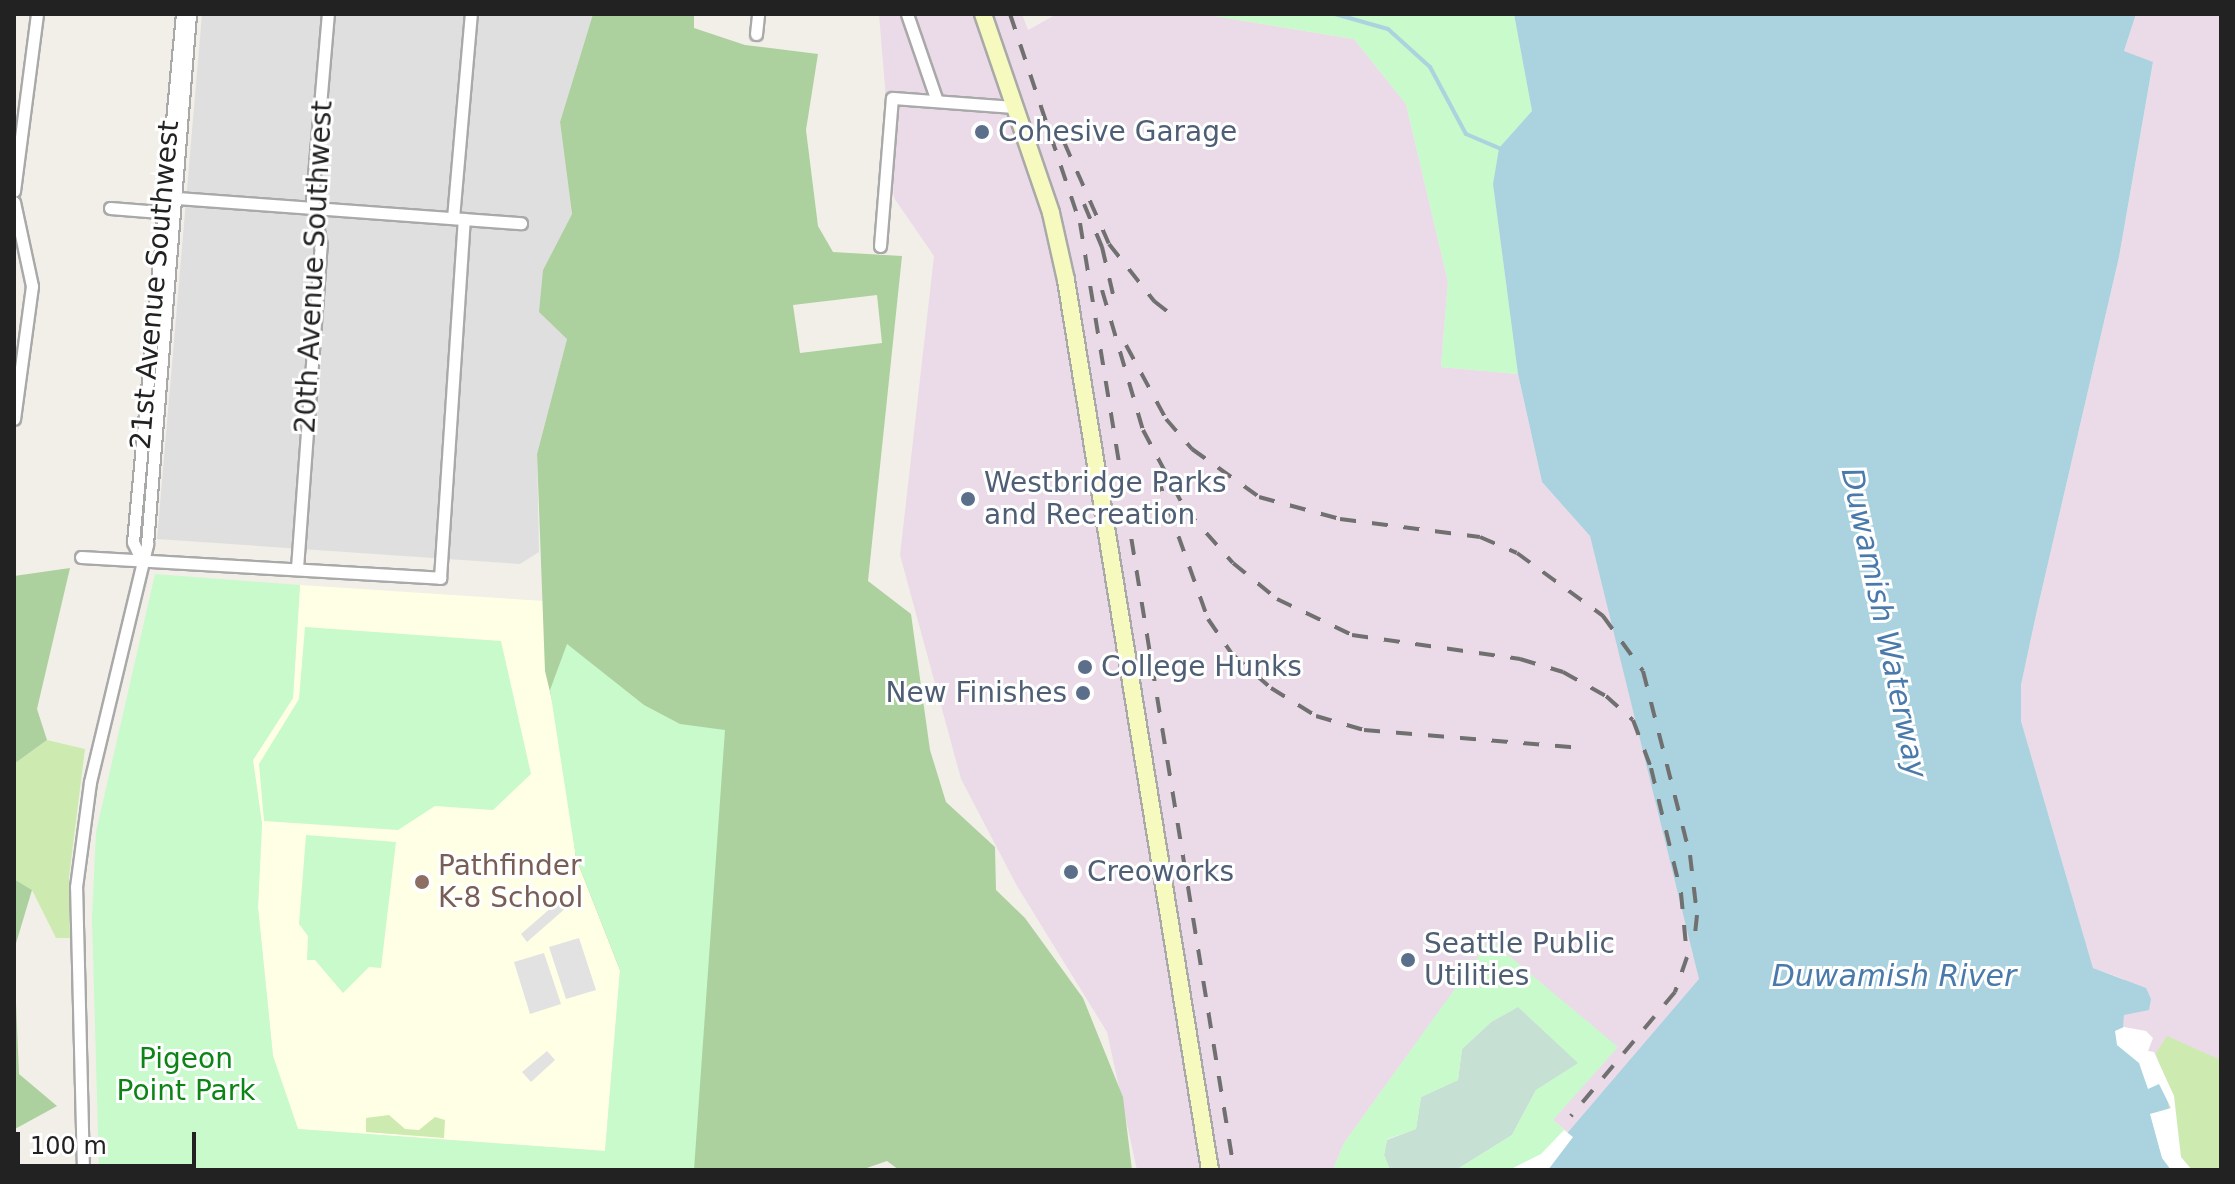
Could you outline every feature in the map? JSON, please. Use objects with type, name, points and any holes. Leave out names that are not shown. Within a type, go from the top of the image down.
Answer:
[{"type":"main road","points":[[983,14],[1051,213],[1066,280],[1210,1170]]},
{"type":"street","points":[[14,191],[37,14]]},
{"type":"street","name":"21st Avenue Southwest","points":[[140,557],[133,542],[160,212],[182,14]]},
{"type":"street","name":"21st Avenue Southwest","points":[[83,1170],[79,857],[140,557],[147,544],[190,14]]},
{"type":"street","name":"20th Avenue Southwest","points":[[297,568],[321,245],[312,199],[328,14]]},
{"type":"street","points":[[81,557],[140,557],[440,578],[471,14]]},
{"type":"street","points":[[756,34],[758,14]]},
{"type":"street","points":[[907,14],[937,101]]},
{"type":"street","points":[[880,246],[892,98],[1015,107]]},
{"type":"street","points":[[177,198],[521,223]]},
{"type":"street","points":[[14,202],[32,286],[14,419]]},
{"type":"street","points":[[110,208],[160,212]]},
{"type":"shaded area","points":[[202,14],[593,14],[560,122],[572,214],[543,270],[567,339],[537,454],[539,552],[520,564],[157,539]]},
{"type":"shaded area","points":[[879,14],[1022,14],[1028,30],[1057,14],[1202,14],[1354,39],[1406,104],[1448,282],[1441,367],[1518,374],[1542,482],[1590,536],[1610,613],[1744,953],[1578,1141],[1553,1120],[1490,941],[1344,1143],[1333,1170],[1137,1170],[1107,1032],[1017,886],[961,779],[900,555],[934,256],[894,198]]},
{"type":"shaded area","points":[[2136,14],[2221,14],[2221,1170],[2123,1029],[2124,979],[2093,968],[2021,721],[2021,685],[2119,257],[2153,63],[2124,51]]},
{"type":"shaded area","name":"Pathfinder K-8 School","points":[[300,585],[544,601],[546,671],[562,742],[576,858],[620,970],[605,1151],[298,1129],[273,1056],[258,907],[262,824],[253,760],[293,698]]},
{"type":"shaded area","points":[[560,900],[567,907],[527,942],[521,934]]},
{"type":"shaded area","points":[[579,938],[596,990],[566,999],[549,947]]},
{"type":"shaded area","points":[[544,953],[561,1004],[530,1014],[514,962]]},
{"type":"shaded area","points":[[1518,1007],[1579,1063],[1536,1090],[1512,1135],[1456,1170],[1390,1170],[1384,1155],[1387,1140],[1416,1129],[1421,1097],[1458,1080],[1462,1049],[1491,1022]]},
{"type":"shaded area","points":[[547,1051],[555,1060],[531,1082],[522,1072]]},
{"type":"green space","points":[[593,14],[694,14],[694,28],[745,45],[818,54],[806,130],[818,226],[833,252],[902,256],[868,581],[911,614],[930,750],[946,802],[995,847],[996,890],[1025,918],[1083,998],[1123,1097],[1132,1170],[899,1170],[887,1161],[861,1170],[665,1170],[620,970],[576,858],[562,742],[545,671],[537,454],[567,339],[539,312],[543,270],[572,214],[560,122]],"holes":[[[877,295],[882,343],[800,353],[793,305]]]},
{"type":"green space","points":[[1202,14],[1514,14],[1532,111],[1499,148],[1493,184],[1518,374],[1441,367],[1448,282],[1406,104],[1354,39]]},
{"type":"green space","points":[[70,568],[37,709],[47,740],[14,764],[14,576]]},
{"type":"green space","name":"Pigeon Point Park","points":[[155,574],[300,585],[293,698],[253,760],[262,824],[258,907],[273,1056],[298,1129],[605,1151],[620,970],[576,858],[550,690],[567,644],[644,705],[680,724],[725,730],[694,1170],[99,1170],[92,918],[96,832]]},
{"type":"green space","points":[[305,627],[501,641],[531,774],[493,810],[435,806],[398,830],[264,821],[259,764],[299,699]]},
{"type":"green space","points":[[47,740],[85,749],[69,877],[70,938],[56,938],[32,890],[14,879],[14,764]]},
{"type":"green space","points":[[306,835],[396,842],[381,968],[369,967],[343,993],[315,960],[307,960],[308,936],[299,924]]},
{"type":"green space","points":[[14,879],[32,890],[14,950]]},
{"type":"green space","points":[[1490,940],[1618,1047],[1553,1120],[1567,1132],[1526,1170],[1456,1170],[1512,1135],[1536,1090],[1578,1063],[1518,1007],[1491,1022],[1462,1049],[1458,1080],[1421,1097],[1416,1129],[1387,1139],[1384,1155],[1390,1170],[1333,1170],[1344,1143]]},
{"type":"green space","points":[[14,954],[19,1074],[57,1106],[15,1129],[17,1170],[14,1170]]},
{"type":"green space","points":[[2167,1036],[2221,1060],[2221,1170],[2191,1170],[2181,1157],[2156,1053]]},
{"type":"green space","points":[[389,1115],[405,1129],[419,1130],[435,1117],[445,1120],[444,1138],[366,1132],[366,1118]]},
{"type":"water","points":[[1514,14],[2136,14],[2124,51],[2153,62],[2119,257],[2021,685],[2021,721],[2093,968],[2146,988],[2151,999],[2149,1010],[2124,1015],[2123,1029],[2148,1057],[2166,1094],[2181,1157],[2191,1170],[1526,1170],[1546,1158],[1699,979],[1590,536],[1542,482],[1518,374],[1493,184],[1499,148],[1532,111]]},
{"type":"pier","points":[[2124,1027],[2146,1031],[2153,1038],[2148,1051],[2154,1052],[2174,1096],[2181,1157],[2192,1170],[2171,1170],[2162,1158],[2150,1114],[2171,1108],[2159,1084],[2148,1089],[2139,1063],[2117,1045],[2115,1031]]},
{"type":"pier","points":[[1564,1130],[1573,1137],[1548,1170],[1509,1170],[1541,1154]]},
{"type":"waterway","points":[[1335,14],[1388,29],[1430,67],[1466,134],[1499,148]]},
{"type":"railway","points":[[1010,14],[1080,223],[1234,1170]]},
{"type":"railway","points":[[1064,142],[1109,244],[1154,301],[1177,319]]},
{"type":"railway","points":[[1084,204],[1102,247],[1115,303]]},
{"type":"railway","points":[[1102,290],[1143,430],[1185,509],[1233,563],[1277,599],[1352,635],[1520,659],[1563,672],[1606,696],[1633,720],[1651,768],[1681,893],[1687,957],[1675,992],[1571,1116]]},
{"type":"railway","points":[[1126,345],[1166,419],[1192,449],[1259,497],[1340,519],[1480,537],[1517,553],[1603,616],[1643,671],[1690,855],[1697,915],[1694,942]]},
{"type":"railway","points":[[1157,476],[1208,619],[1232,654],[1271,688],[1316,716],[1364,730],[1582,748]]},
{"type":"place","name":"Cohesive Garage","points":[[982,132]]},
{"type":"place","name":"Westbridge Parks and Recreation","points":[[968,499]]},
{"type":"place","name":"College Hunks","points":[[1085,667]]},
{"type":"place","name":"New Finishes","points":[[1083,693]]},
{"type":"place","name":"Creoworks","points":[[1071,872]]},
{"type":"place","name":"Pathfinder K-8 School","points":[[422,882]]},
{"type":"place","name":"Seattle Public Utilities","points":[[1408,960]]},
{"type":"water label","name":"Duwamish Waterway","points":[[1884,623]]},
{"type":"water label","name":"Duwamish River","points":[[1894,976]]}]
